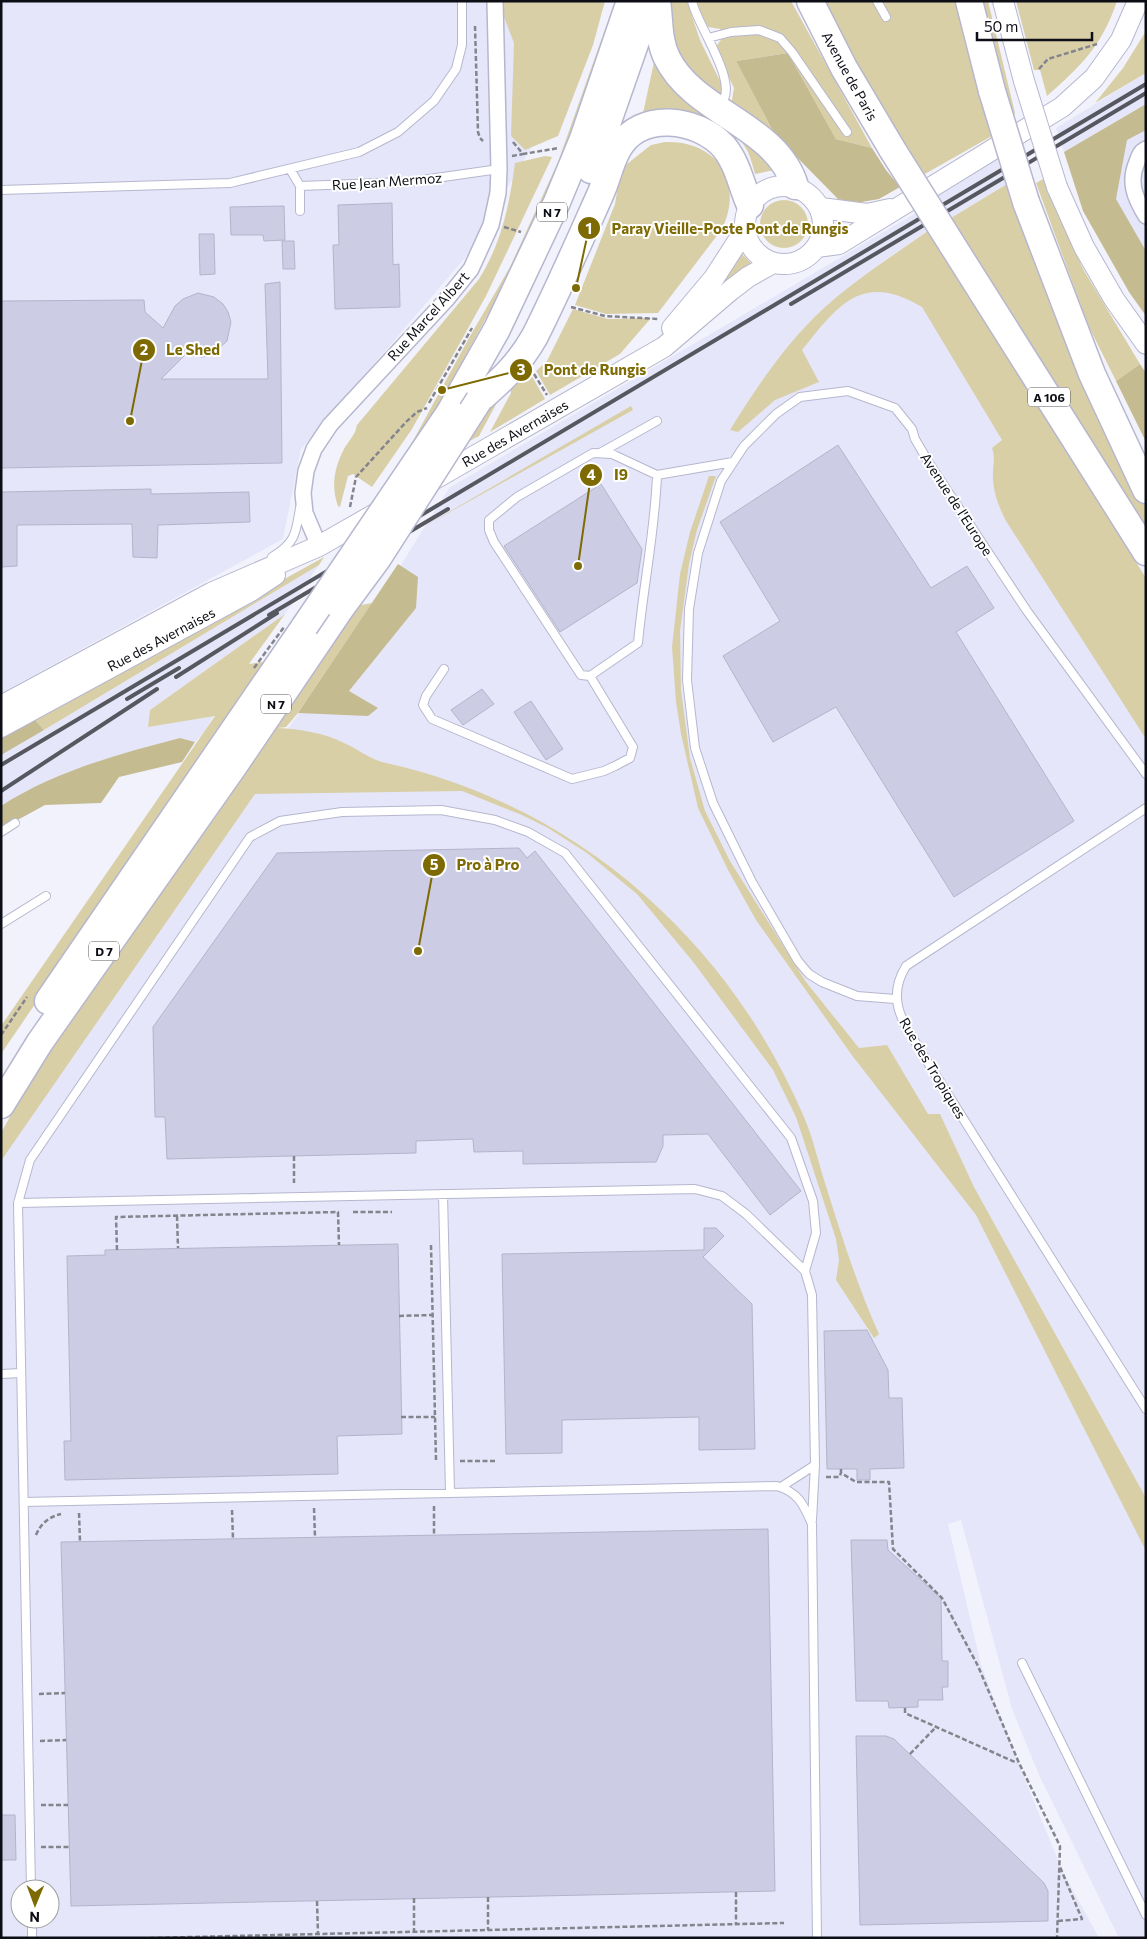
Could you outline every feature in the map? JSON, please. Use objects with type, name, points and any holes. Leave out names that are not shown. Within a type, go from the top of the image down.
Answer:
[{"type":"highway","name":"N 7","points":[[199,798],[438,410],[497,329],[557,202],[586,131],[630,1]]},
{"type":"highway","name":"N 7","points":[[199,798],[383,550],[479,400],[516,334],[583,191],[613,113],[650,1]]},
{"type":"highway","points":[[657,1],[660,39],[667,58],[680,78],[742,125],[781,158],[791,171],[795,186]]},
{"type":"highway","name":"Avenue de Paris","points":[[810,1],[844,68],[892,149],[1146,552]]},
{"type":"highway","points":[[969,1],[992,91],[1026,202],[1092,374],[1146,490]]},
{"type":"highway","points":[[479,400],[507,376],[521,360],[535,336],[605,183],[618,148],[628,137],[648,126],[662,123],[693,125],[722,145],[730,155],[738,170],[750,205]]},
{"type":"highway","name":"D 7","points":[[1,1071],[199,798]]},
{"type":"highway","name":"D 7","points":[[1,1105],[199,798]]},
{"type":"main road","points":[[1003,1],[1030,77],[1057,187],[1084,247],[1114,299],[1146,344]]},
{"type":"main road","points":[[817,247],[838,244],[1062,107],[1094,78],[1122,40],[1138,1]]},
{"type":"main road","points":[[782,185],[795,186],[806,191],[821,208],[824,221],[823,235],[817,247],[798,262],[786,264],[773,263],[754,251],[745,230],[745,217],[750,205],[758,195],[769,188],[782,185]]},
{"type":"main road","points":[[821,208],[867,214],[899,207]]},
{"type":"main road","name":"Rue des Avernaises","points":[[633,364],[677,324],[729,257],[745,230]]},
{"type":"main road","name":"Rue des Avernaises","points":[[1,727],[251,591],[319,546],[664,347],[731,290],[748,277],[773,263]]},
{"type":"main road","name":"Rue des Avernaises","points":[[1,706],[212,592],[319,546]]},
{"type":"street","name":"Rue Marcel Albert","points":[[319,546],[305,513],[303,493],[306,471],[314,448],[330,425],[446,300],[471,269],[491,225],[498,194],[499,170],[495,1]]},
{"type":"street","points":[[1146,149],[1141,152],[1132,173],[1135,197],[1146,216]]},
{"type":"lane","points":[[1,190],[230,184],[359,152],[398,132],[434,101],[456,68],[462,45],[462,1]]},
{"type":"lane","points":[[692,1],[722,71],[728,90],[724,101],[717,107]]},
{"type":"lane","points":[[877,1],[886,17]]},
{"type":"lane","points":[[708,38],[731,32],[759,30],[780,38],[792,52],[847,132]]},
{"type":"lane","points":[[290,169],[300,186],[300,211]]},
{"type":"lane","name":"Rue Jean Mermoz","points":[[300,186],[408,182],[499,170]]},
{"type":"lane","name":"Avenue de l'Europe","points":[[895,999],[857,996],[822,982],[809,974],[798,961],[752,882],[713,804],[695,748],[686,680],[689,609],[698,553],[721,481],[744,446],[776,414],[800,397],[848,391],[895,408],[912,428],[915,439],[929,463],[1027,610],[1146,774]]},
{"type":"lane","points":[[600,453],[657,421]]},
{"type":"lane","points":[[658,476],[652,543],[642,593],[638,643],[590,676],[581,675],[494,542],[489,530],[490,520],[510,502],[577,460],[593,453],[612,454],[658,476],[733,462]]},
{"type":"lane","points":[[212,592],[277,554],[292,541],[299,523],[303,493]]},
{"type":"lane","points":[[444,669],[426,696],[423,705],[432,719],[572,779],[611,768],[630,758],[633,752],[633,747],[590,676]]},
{"type":"lane","points":[[895,999],[898,978],[906,966],[1146,808]]},
{"type":"lane","points":[[31,1879],[18,1204],[30,1160],[250,837],[280,821],[342,812],[441,810],[495,820],[528,832],[565,853],[791,1138],[813,1201],[816,1232],[805,1271]]},
{"type":"lane","points":[[1,832],[15,823]]},
{"type":"lane","points":[[1,924],[46,896]]},
{"type":"lane","name":"Rue des Tropiques","points":[[895,999],[904,1023],[925,1058],[1146,1409]]},
{"type":"lane","points":[[18,1204],[695,1189],[722,1196],[746,1214],[805,1271],[812,1295],[814,1465],[812,1524],[818,1938]]},
{"type":"lane","points":[[443,1194],[450,1492]]},
{"type":"lane","points":[[1,1374],[21,1373]]},
{"type":"lane","points":[[781,1487],[814,1465]]},
{"type":"lane","points":[[24,1502],[450,1492],[781,1487],[792,1492],[802,1502],[812,1524]]},
{"type":"lane","points":[[1022,1663],[1146,1915]]},
{"type":"path","points":[[475,20],[478,132],[480,138],[488,141]]},
{"type":"path","points":[[1030,77],[1048,59],[1100,43]]},
{"type":"path","points":[[508,140],[511,140],[523,154]]},
{"type":"path","points":[[509,156],[560,148]]},
{"type":"path","points":[[509,228],[517,230]]},
{"type":"path","points":[[573,307],[605,316],[655,317]]},
{"type":"path","points":[[533,372],[550,400]]},
{"type":"path","points":[[343,533],[356,477],[417,412],[438,410]]},
{"type":"path","points":[[294,1156],[294,1183]]},
{"type":"path","points":[[117,1250],[116,1217],[338,1212],[339,1245]]},
{"type":"path","points":[[353,1212],[392,1212]]},
{"type":"path","points":[[177,1216],[178,1248]]},
{"type":"path","points":[[431,1246],[436,1460]]},
{"type":"path","points":[[399,1316],[432,1315]]},
{"type":"path","points":[[402,1417],[435,1417]]},
{"type":"path","points":[[458,1461],[495,1461]]},
{"type":"path","points":[[826,1477],[839,1477],[841,1471],[856,1482],[889,1482],[892,1549],[942,1598],[978,1666],[1019,1763],[1060,1846],[1057,1938]]},
{"type":"path","points":[[434,1535],[434,1506],[444,1505]]},
{"type":"path","points":[[305,1508],[314,1508],[315,1537]]},
{"type":"path","points":[[233,1539],[232,1510],[241,1510]]},
{"type":"path","points":[[79,1513],[80,1542]]},
{"type":"path","points":[[34,1540],[43,1523],[50,1517],[60,1514],[89,1513]]},
{"type":"path","points":[[37,1694],[65,1693]]},
{"type":"path","points":[[905,1708],[905,1714],[1019,1763]]},
{"type":"path","points":[[910,1754],[936,1727]]},
{"type":"path","points":[[38,1750],[38,1741],[66,1740]]},
{"type":"path","points":[[40,1796],[40,1814]]},
{"type":"path","points":[[40,1806],[68,1805]]},
{"type":"path","points":[[40,1839],[41,1855]]},
{"type":"path","points":[[41,1847],[69,1847]]},
{"type":"path","points":[[1058,1921],[1082,1918],[1059,1866]]},
{"type":"path","points":[[736,1892],[736,1924]]},
{"type":"path","points":[[488,1897],[488,1930]]},
{"type":"path","points":[[414,1898],[414,1932]]},
{"type":"path","points":[[317,1901],[318,1934]]},
{"type":"path","points":[[150,1938],[784,1923]]},
{"type":"shaded area","points":[[1,1],[571,1],[530,150],[465,258],[301,449],[283,539],[1,693]]},
{"type":"shaded area","points":[[503,1],[605,1],[593,45],[558,136],[525,150],[511,136],[514,43],[504,17]]},
{"type":"shaded area","points":[[615,1],[622,1],[613,30],[518,267],[486,318],[398,479],[389,480],[408,450],[510,267],[558,162]]},
{"type":"shaded area","points":[[669,1],[687,1],[700,40],[722,85],[723,92],[720,95],[671,56]]},
{"type":"shaded area","points":[[697,1],[791,1],[872,148],[836,139],[788,53],[736,61],[775,135],[731,105],[734,88],[715,48],[723,37],[720,29],[708,27],[699,11]]},
{"type":"shaded area","points":[[820,1],[955,1],[992,136],[923,175],[900,141]]},
{"type":"shaded area","points":[[982,1],[988,1],[1015,113],[1011,119]]},
{"type":"shaded area","points":[[1016,1],[1117,1],[1105,31],[1089,54],[1047,96],[1040,70],[1034,70]]},
{"type":"shaded area","points":[[1146,31],[1146,73],[1095,103],[1123,68]]},
{"type":"shaded area","points":[[788,53],[836,139],[872,148],[900,187],[879,199],[856,203],[838,199],[775,135],[736,61]]},
{"type":"shaded area","points":[[654,62],[760,147],[775,170],[755,174],[748,152],[739,139],[716,121],[686,113],[671,112],[642,118]]},
{"type":"shaded area","points":[[1146,73],[1146,104],[1064,152],[1056,128]]},
{"type":"shaded area","points":[[1146,104],[1146,130],[1127,140],[1116,199],[1146,251],[1146,316],[1129,292],[1083,211],[1064,152]]},
{"type":"shaded area","points":[[1146,114],[1146,251],[1086,148]]},
{"type":"shaded area","points":[[665,142],[684,143],[699,148],[712,157],[722,168],[728,181],[730,196],[728,212],[722,229],[658,313],[606,314],[575,305],[615,204],[620,174],[627,164],[651,145]]},
{"type":"shaded area","points":[[995,154],[1007,184],[951,218],[935,190]]},
{"type":"shaded area","points":[[545,156],[552,157],[486,296],[412,429],[372,487],[353,474],[348,476],[340,507],[338,506],[334,485],[336,470],[357,425],[479,279],[499,237],[510,194],[515,163]]},
{"type":"shaded area","points":[[1043,179],[1083,269],[1140,364],[1116,381],[1088,325],[1036,183]]},
{"type":"shaded area","points":[[1007,184],[1036,268],[1086,386],[1146,506],[1146,532],[951,218]]},
{"type":"shaded area","points":[[779,200],[789,200],[798,204],[804,210],[807,215],[807,233],[798,244],[789,248],[779,248],[770,244],[764,238],[760,229],[760,219],[764,210],[770,204]]},
{"type":"shaded area","points":[[916,213],[928,231],[878,265],[898,264],[1004,409],[1146,639],[1146,1938],[1119,1938],[1039,1775],[1012,1709],[961,1520],[948,1524],[981,1665],[1063,1872],[1099,1938],[1,1938],[1,1161],[4,1154],[284,752],[270,754],[376,605],[449,488]]},
{"type":"shaded area","points":[[928,231],[1146,578],[1146,739],[1006,521],[997,501],[993,479],[994,456],[992,448],[1002,440],[922,307],[901,297],[883,292],[867,293],[853,298],[828,319],[802,350],[819,382],[775,400],[738,432],[730,430],[772,366],[809,322],[874,268]]},
{"type":"shaded area","points":[[738,250],[752,264],[710,294]]},
{"type":"shaded area","points":[[573,309],[608,319],[651,318],[620,354],[550,395],[536,371],[547,361]]},
{"type":"shaded area","points":[[1140,364],[1146,373],[1146,442],[1116,381]]},
{"type":"shaded area","points":[[529,371],[545,399],[490,432],[511,393],[511,387]]},
{"type":"shaded area","points":[[501,395],[479,436],[462,445],[476,422]]},
{"type":"shaded area","points":[[631,406],[633,410],[423,527]]},
{"type":"shaded area","points":[[709,476],[716,476],[697,530],[689,564],[680,631],[681,690],[690,758],[705,811],[730,861],[806,982],[859,1048],[887,1045],[928,1114],[940,1114],[974,1187],[1146,1498],[1146,1551],[976,1215],[851,1054],[756,920],[728,870],[698,808],[681,734],[676,702],[672,647],[680,574],[690,532]]},
{"type":"shaded area","points":[[324,557],[319,565],[44,730],[34,719]]},
{"type":"shaded area","points":[[398,564],[418,577],[416,608],[349,691],[378,708],[368,716],[298,713]]},
{"type":"shaded area","points":[[319,565],[285,614],[150,710],[148,727],[214,715],[204,732],[195,742],[180,738],[1,806],[1,753],[44,730]]},
{"type":"shaded area","points":[[372,603],[298,713],[286,727],[278,728],[329,737],[349,745],[380,762],[455,783],[521,811],[582,847],[638,889],[688,938],[733,992],[772,1052],[804,1117],[850,1259],[879,1334],[874,1338],[836,1280],[839,1260],[836,1239],[796,1117],[773,1070],[694,963],[637,894],[587,853],[548,828],[522,815],[462,791],[255,794],[1,1161],[1,1133],[47,1049],[351,607]]},
{"type":"shaded area","points":[[285,614],[249,664],[269,661],[1,1054],[1,1026],[215,716],[148,727],[150,710]]},
{"type":"shaded area","points":[[34,719],[44,730],[1,755],[1,737]]},
{"type":"shaded area","points":[[180,738],[195,742],[182,762],[119,777],[101,803],[45,805],[1,829],[1,806],[43,783],[88,765]]},
{"type":"building","points":[[392,203],[393,265],[399,264],[400,307],[335,309],[333,245],[339,245],[338,205]]},
{"type":"building","points":[[284,206],[285,240],[264,241],[263,235],[231,235],[230,207]]},
{"type":"building","points":[[199,234],[214,234],[215,274],[200,275]]},
{"type":"building","points":[[282,241],[294,241],[295,269],[283,269]]},
{"type":"building","points":[[280,282],[282,463],[1,468],[1,301],[144,300],[145,312],[163,328],[175,306],[183,299],[198,293],[214,297],[223,304],[231,322],[227,341],[212,354],[203,357],[185,355],[161,379],[268,379],[265,284]]},
{"type":"building","points":[[838,445],[931,588],[967,566],[994,608],[956,632],[1074,821],[954,897],[836,707],[773,742],[723,656],[780,621],[720,522]]},
{"type":"building","points":[[601,484],[642,549],[637,583],[560,632],[504,546]]},
{"type":"building","points":[[151,489],[151,494],[249,492],[250,522],[158,525],[157,558],[133,557],[132,524],[17,525],[17,566],[1,567],[1,492]]},
{"type":"building","points":[[482,689],[494,704],[463,725],[451,710]]},
{"type":"building","points":[[531,701],[563,749],[546,760],[514,712]]},
{"type":"building","points":[[519,848],[527,858],[535,851],[801,1191],[770,1215],[708,1134],[663,1135],[663,1146],[656,1162],[523,1164],[523,1151],[474,1152],[473,1139],[416,1141],[416,1153],[167,1159],[165,1117],[155,1117],[153,1027],[277,853]]},
{"type":"building","points":[[704,1228],[716,1228],[724,1236],[703,1257],[752,1304],[755,1449],[699,1450],[699,1417],[562,1420],[562,1453],[506,1454],[502,1254],[704,1250]]},
{"type":"building","points":[[398,1244],[402,1434],[337,1436],[338,1474],[65,1480],[64,1441],[71,1441],[67,1256],[105,1255],[105,1250]]},
{"type":"building","points":[[867,1330],[888,1370],[889,1398],[902,1398],[904,1468],[870,1469],[870,1480],[857,1480],[857,1469],[827,1469],[824,1331]]},
{"type":"building","points":[[768,1529],[775,1891],[71,1906],[61,1542]]},
{"type":"building","points":[[851,1540],[887,1540],[888,1550],[941,1598],[942,1661],[948,1661],[948,1687],[942,1687],[943,1700],[918,1700],[918,1707],[889,1708],[888,1701],[856,1701]]},
{"type":"building","points":[[856,1736],[886,1736],[894,1739],[1044,1883],[1048,1891],[1048,1921],[860,1925]]},
{"type":"building","points":[[1,1815],[15,1815],[16,1860],[1,1860]]},
{"type":"railway","points":[[1,765],[1146,84]]},
{"type":"railway","points":[[791,304],[1146,93]]},
{"type":"railway","points":[[269,615],[448,509]]},
{"type":"railway","points":[[176,677],[277,613]]},
{"type":"railway","points":[[127,699],[179,668]]},
{"type":"railway","points":[[1,791],[157,689]]},
{"type":"place","name":"Paray Vieille-Poste Pont de Rungis","points":[[576,288]]},
{"type":"place","name":"Pont de Rungis","points":[[442,390]]},
{"type":"place","name":"Le Shed","points":[[130,421]]},
{"type":"place","name":"I9","points":[[578,566]]},
{"type":"place","name":"Pro à Pro","points":[[418,951]]}]
